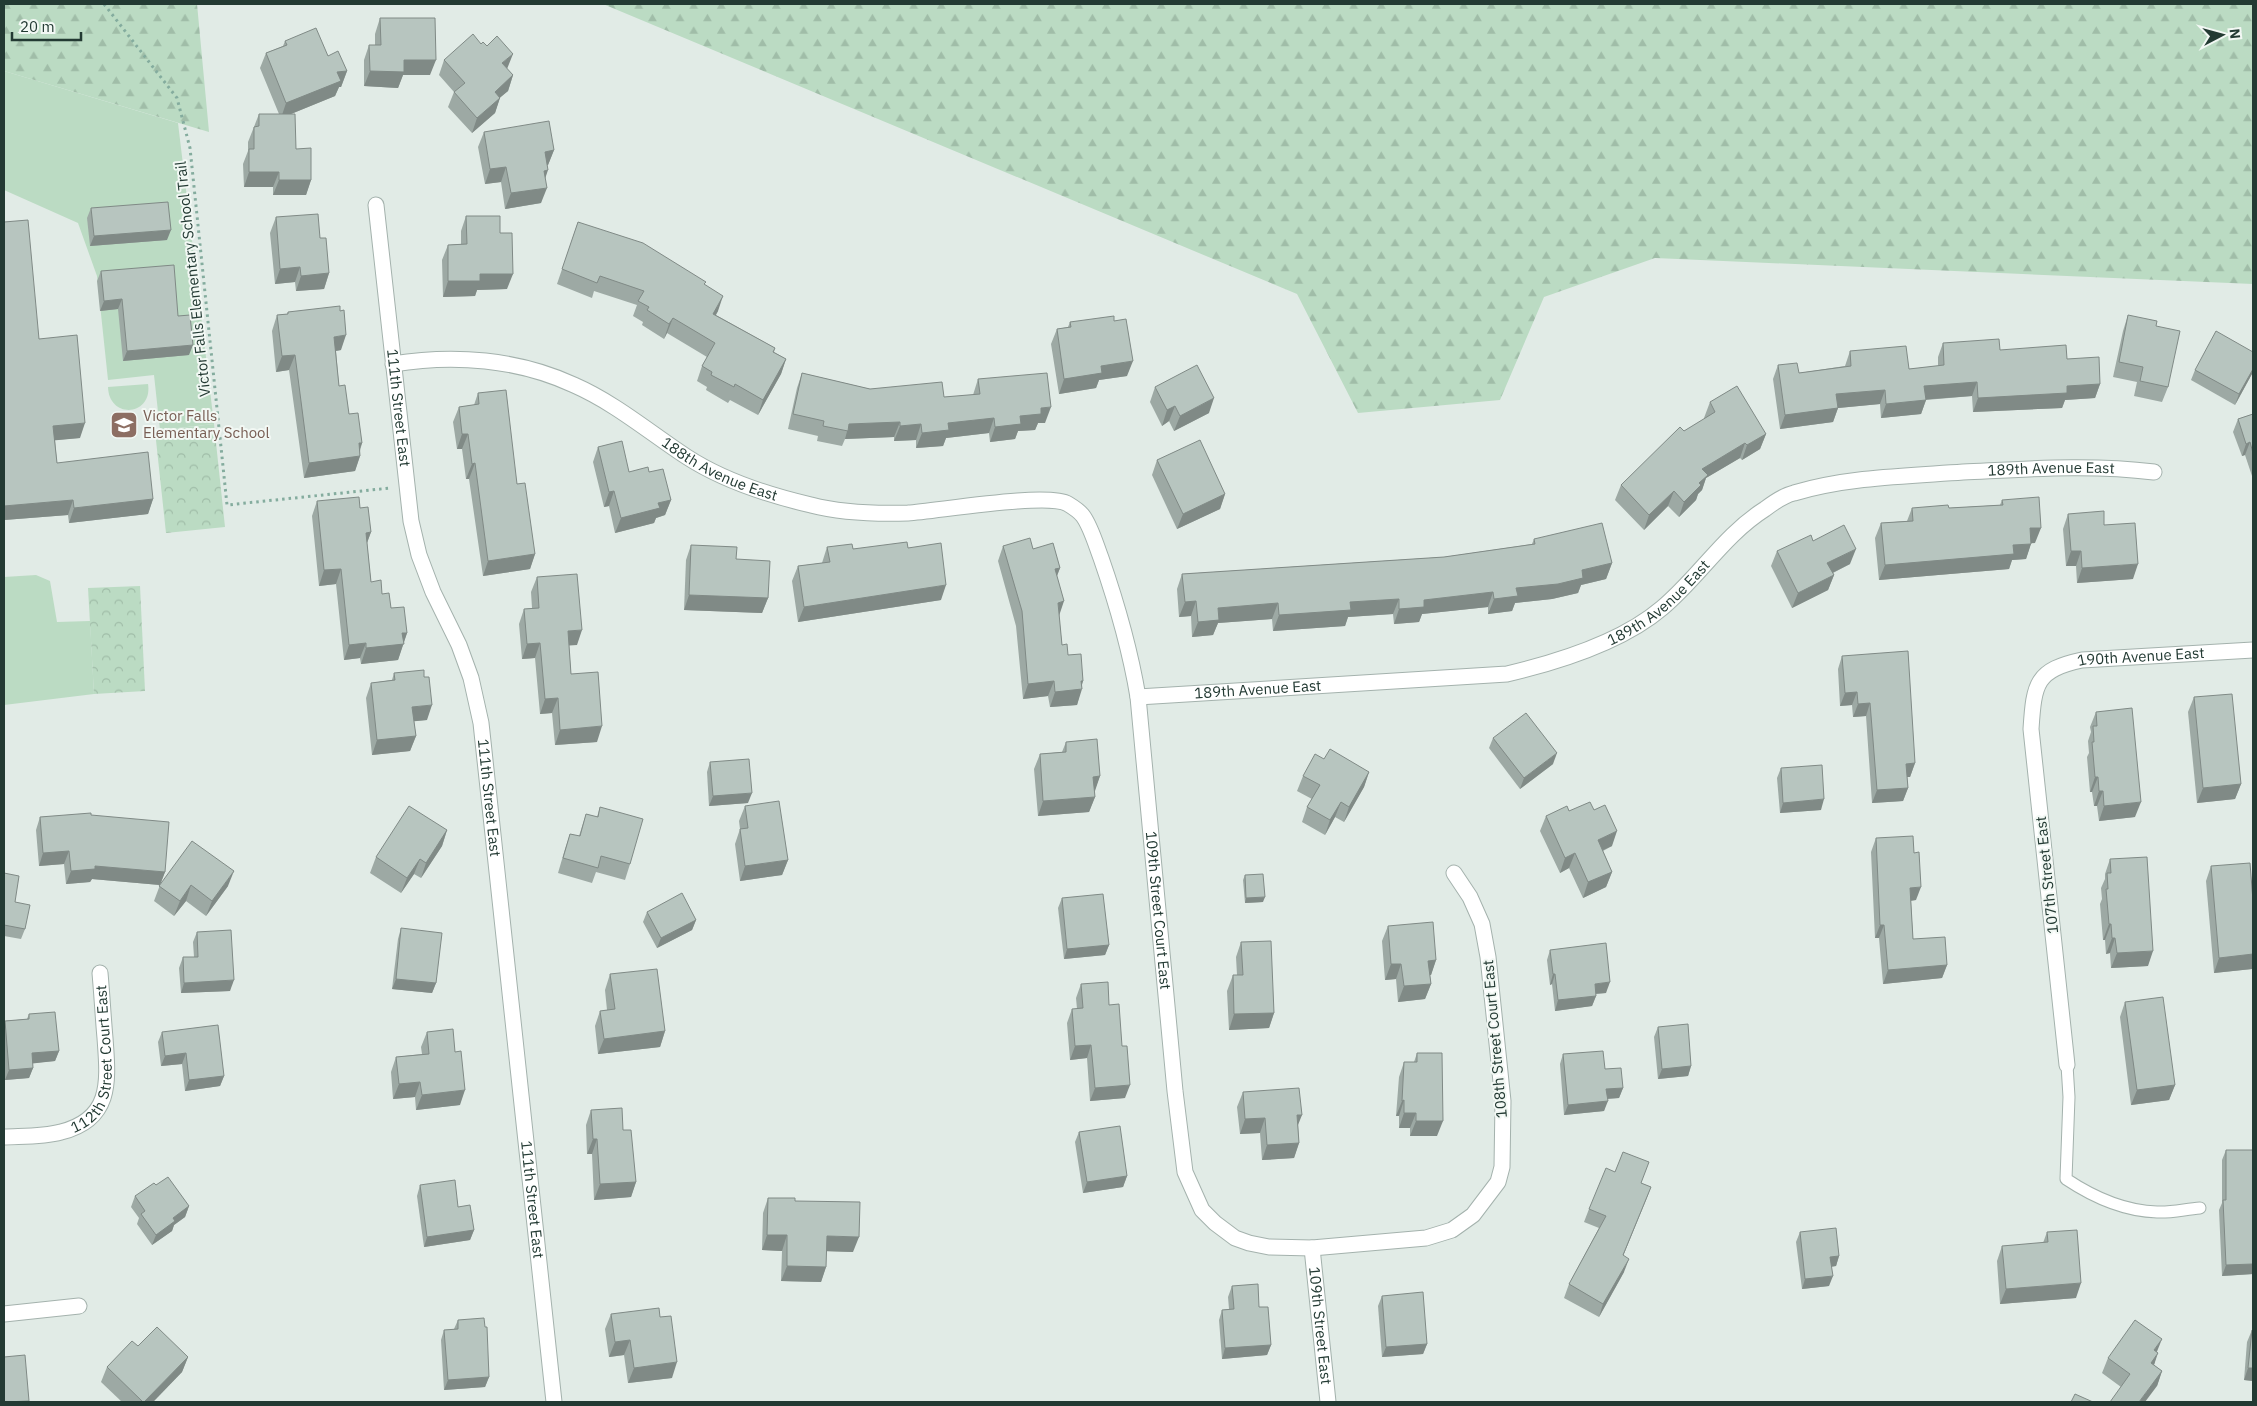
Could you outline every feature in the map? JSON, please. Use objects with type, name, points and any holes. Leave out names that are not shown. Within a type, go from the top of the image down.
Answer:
[{"type":"street","name":"111th Street East","points":[[376,205],[411,521],[419,555],[433,592],[459,644],[471,678],[481,723],[554,1402]]},
{"type":"street","name":"188th Avenue East","points":[[393,364],[452,358],[495,362],[532,370],[573,384],[611,404],[689,458],[724,477],[769,495],[815,506],[861,512],[908,513],[1028,500],[1066,502]]},
{"type":"street","name":"189th Avenue East","points":[[1138,696],[1507,674],[1553,664],[1594,648],[1662,609],[1730,537],[1764,510],[1792,493],[1827,485],[1911,475],[2070,466],[2113,467],[2154,472]]},
{"type":"street","name":"109th Street Court East","points":[[1066,502],[1083,515],[1100,556],[1117,602],[1138,696],[1174,1082],[1185,1172],[1202,1210],[1215,1223],[1235,1238],[1249,1244],[1270,1247],[1312,1248]]},
{"type":"street","name":"190th Avenue East","points":[[2038,686],[2044,674],[2057,665],[2082,660],[2253,650]]},
{"type":"street","name":"107th Street East","points":[[2038,686],[2032,708],[2031,729],[2067,1065]]},
{"type":"street","name":"108th Street Court East","points":[[1312,1248],[1426,1238],[1452,1230],[1473,1215],[1498,1182],[1502,1166],[1504,1101],[1488,957],[1482,924],[1470,897],[1454,873]]},
{"type":"street","name":"112th Street Court East","points":[[4,1137],[60,1132],[81,1124],[95,1113],[104,1098],[108,1080],[100,973]]},
{"type":"street","name":"109th Street East","points":[[1312,1248],[1328,1402]]},
{"type":"street","points":[[4,1314],[79,1306]]},
{"type":"lane","points":[[2067,1065],[2069,1098],[2066,1179],[2089,1194],[2118,1206],[2159,1213],[2200,1208]]},
{"type":"path","name":"Victor Falls Elementary School Trail","points":[[104,4],[177,98],[190,148],[227,504],[391,488]]},
{"type":"green space","points":[[4,4],[197,4],[209,132],[4,71]]},
{"type":"green space","points":[[603,4],[2253,4],[2253,284],[1655,258],[1544,297],[1500,400],[1358,413],[1297,294]]},
{"type":"green space","points":[[4,71],[178,123],[214,424],[160,430],[154,375],[108,380],[97,276],[78,223],[4,190]]},
{"type":"green space","points":[[148,384],[148,395],[144,403],[138,408],[122,409],[115,405],[110,398],[108,387]]},
{"type":"green space","points":[[214,424],[225,527],[166,533],[155,431]]},
{"type":"green space","points":[[36,575],[50,581],[57,622],[90,621],[94,694],[4,705],[4,577]]},
{"type":"green space","points":[[140,586],[145,691],[94,694],[88,588]]},
{"type":"building","points":[[380,18],[435,18],[436,60],[404,60],[404,72],[370,71],[369,45],[381,45]]},
{"type":"building","points":[[316,28],[328,56],[338,51],[347,71],[337,72],[341,81],[286,103],[266,53],[287,45],[285,41]]},
{"type":"building","points":[[473,34],[481,44],[483,42],[487,46],[497,36],[513,54],[502,63],[513,75],[495,92],[500,98],[477,118],[454,92],[465,83],[444,60]]},
{"type":"building","points":[[259,114],[295,114],[296,149],[311,148],[311,180],[279,180],[279,172],[249,172],[249,149],[254,149],[254,127],[259,126]]},
{"type":"building","points":[[549,121],[554,150],[545,152],[548,170],[544,171],[547,188],[511,193],[506,167],[490,169],[484,132]]},
{"type":"building","points":[[168,202],[171,230],[94,236],[91,208]]},
{"type":"building","points":[[318,214],[320,238],[326,238],[329,273],[301,276],[300,267],[280,269],[276,217]]},
{"type":"building","points":[[466,216],[500,216],[500,233],[512,233],[513,274],[480,274],[480,281],[448,281],[448,245],[467,244]]},
{"type":"building","points":[[28,220],[39,339],[77,335],[85,423],[53,426],[57,463],[148,452],[153,499],[74,508],[73,500],[4,506],[4,222]]},
{"type":"building","points":[[578,222],[643,243],[706,282],[704,284],[723,296],[713,314],[775,348],[773,352],[786,359],[763,400],[735,384],[734,387],[711,375],[712,372],[702,366],[715,343],[673,318],[669,324],[647,310],[649,307],[638,301],[644,291],[600,276],[597,283],[562,269]]},
{"type":"building","points":[[174,265],[178,316],[190,315],[193,345],[127,351],[122,299],[104,301],[101,271]]},
{"type":"building","points":[[340,306],[340,311],[344,310],[346,335],[334,337],[339,386],[345,385],[349,414],[358,413],[362,443],[359,443],[360,456],[309,463],[295,355],[282,356],[277,315]]},
{"type":"building","points":[[2128,315],[2157,321],[2156,326],[2180,331],[2168,387],[2140,381],[2143,367],[2119,362]]},
{"type":"building","points":[[1114,316],[1114,321],[1126,319],[1133,361],[1101,366],[1102,373],[1064,379],[1057,329],[1071,327],[1070,322]]},
{"type":"building","points":[[2216,331],[2253,352],[2253,369],[2239,394],[2195,370]]},
{"type":"building","points":[[1999,339],[2000,350],[2066,345],[2067,359],[2099,357],[2100,384],[2067,386],[2067,393],[1978,398],[1977,382],[1924,386],[1926,400],[1886,404],[1885,390],[1836,394],[1838,408],[1785,415],[1778,365],[1797,363],[1799,373],[1851,366],[1850,351],[1906,346],[1909,369],[1944,365],[1943,343]]},
{"type":"building","points":[[1197,365],[1214,398],[1180,416],[1175,406],[1167,410],[1155,387]]},
{"type":"building","points":[[802,373],[870,389],[942,382],[944,397],[980,394],[978,379],[1047,373],[1051,407],[1041,408],[1041,414],[1020,416],[1021,424],[995,427],[994,418],[948,423],[949,430],[922,433],[921,424],[900,426],[900,422],[849,424],[848,431],[823,426],[824,421],[793,414]]},
{"type":"building","points":[[1737,386],[1766,434],[1747,445],[1745,443],[1702,469],[1708,475],[1684,502],[1674,491],[1649,515],[1621,485],[1680,427],[1684,431],[1715,412],[1710,402]]},
{"type":"building","points":[[506,390],[517,484],[525,483],[535,554],[488,561],[475,463],[472,464],[468,434],[462,434],[459,407],[479,404],[478,393]]},
{"type":"building","points":[[2253,414],[2253,453],[2250,442],[2246,444],[2238,419]]},
{"type":"building","points":[[1200,440],[1225,494],[1183,514],[1157,460]]},
{"type":"building","points":[[622,441],[629,472],[648,467],[649,472],[663,469],[671,500],[658,503],[660,508],[621,518],[614,491],[609,492],[598,447]]},
{"type":"building","points":[[359,497],[360,508],[368,507],[371,532],[366,533],[371,582],[381,580],[382,594],[389,593],[391,608],[404,607],[407,633],[402,633],[404,644],[366,648],[366,643],[349,645],[341,569],[324,570],[317,501]]},
{"type":"building","points":[[2039,497],[2041,528],[2030,528],[2031,544],[2013,545],[2014,554],[1885,565],[1881,523],[1913,521],[1912,508],[1948,505],[1949,508],[2003,505],[2002,500]]},
{"type":"building","points":[[2104,511],[2104,525],[2135,523],[2138,564],[2082,568],[2081,551],[2071,551],[2068,514]]},
{"type":"building","points":[[1602,523],[1612,563],[1582,570],[1583,578],[1558,584],[1516,588],[1518,596],[1494,599],[1493,592],[1424,600],[1424,607],[1399,609],[1399,599],[1350,602],[1351,610],[1279,615],[1278,603],[1218,608],[1219,620],[1198,622],[1196,601],[1185,602],[1182,574],[1444,557],[1535,544],[1534,539]]},
{"type":"building","points":[[1844,525],[1856,549],[1827,563],[1834,575],[1798,593],[1777,551],[1811,535],[1813,541]]},
{"type":"building","points":[[1030,538],[1033,549],[1053,543],[1060,568],[1055,569],[1064,601],[1058,603],[1062,645],[1067,644],[1068,655],[1081,654],[1082,689],[1055,692],[1054,681],[1028,684],[1022,611],[1003,546]]},
{"type":"building","points":[[907,542],[908,548],[941,543],[946,585],[804,607],[798,566],[830,562],[827,547],[852,544],[853,549]]},
{"type":"building","points":[[691,545],[737,547],[736,559],[770,561],[768,598],[689,595]]},
{"type":"building","points":[[577,574],[582,630],[568,631],[571,674],[598,672],[602,726],[560,730],[558,698],[545,699],[540,643],[527,644],[524,609],[539,608],[537,577]]},
{"type":"building","points":[[1908,651],[1915,763],[1906,764],[1908,788],[1877,790],[1870,703],[1858,704],[1857,692],[1845,693],[1842,656]]},
{"type":"building","points":[[424,670],[424,677],[429,677],[432,705],[412,707],[416,736],[377,740],[371,683],[395,680],[394,673]]},
{"type":"building","points":[[2232,694],[2241,784],[2203,788],[2194,697]]},
{"type":"building","points":[[2132,708],[2141,802],[2104,806],[2103,791],[2099,791],[2098,777],[2095,777],[2092,742],[2094,742],[2093,726],[2097,726],[2096,712]]},
{"type":"building","points":[[1526,713],[1557,753],[1524,778],[1493,738]]},
{"type":"building","points":[[1097,739],[1100,776],[1093,777],[1095,797],[1043,801],[1040,754],[1066,752],[1066,742]]},
{"type":"building","points":[[1330,749],[1369,772],[1349,807],[1341,802],[1330,820],[1307,807],[1320,785],[1303,776],[1315,754],[1324,759]]},
{"type":"building","points":[[749,759],[752,793],[713,796],[710,762]]},
{"type":"building","points":[[1822,765],[1824,799],[1783,803],[1781,768]]},
{"type":"building","points":[[779,801],[788,860],[745,866],[740,829],[748,828],[745,806]]},
{"type":"building","points":[[1590,802],[1594,810],[1605,805],[1617,831],[1598,840],[1612,872],[1588,882],[1575,853],[1565,858],[1546,816],[1567,806],[1569,811]]},
{"type":"building","points":[[409,806],[447,830],[426,863],[420,859],[407,878],[376,857]]},
{"type":"building","points":[[600,807],[643,819],[630,864],[601,856],[598,868],[563,858],[570,834],[580,836],[586,814],[598,817]]},
{"type":"building","points":[[91,813],[91,815],[169,822],[165,872],[95,866],[95,869],[71,871],[69,851],[43,853],[40,817]]},
{"type":"building","points":[[1913,836],[1914,853],[1919,852],[1921,887],[1910,888],[1913,939],[1945,937],[1947,965],[1888,970],[1884,925],[1880,925],[1876,838]]},
{"type":"building","points":[[192,841],[234,871],[212,901],[191,885],[180,901],[159,886]]},
{"type":"building","points":[[2147,857],[2153,951],[2117,953],[2115,938],[2112,938],[2111,924],[2109,924],[2106,889],[2108,889],[2107,873],[2111,873],[2110,859]]},
{"type":"building","points":[[2250,863],[2253,901],[2253,954],[2219,958],[2211,866]]},
{"type":"building","points":[[4,873],[19,876],[15,902],[30,905],[25,929],[4,925]]},
{"type":"building","points":[[1263,874],[1265,897],[1246,898],[1245,875]]},
{"type":"building","points":[[682,893],[696,920],[661,938],[647,912]]},
{"type":"building","points":[[1103,894],[1109,945],[1067,949],[1062,898]]},
{"type":"building","points":[[1433,922],[1436,960],[1428,961],[1431,984],[1404,986],[1401,964],[1391,964],[1388,926]]},
{"type":"building","points":[[401,928],[442,933],[436,983],[396,979]]},
{"type":"building","points":[[231,930],[234,980],[184,983],[183,957],[198,957],[197,932]]},
{"type":"building","points":[[1271,941],[1274,1013],[1234,1014],[1233,975],[1243,975],[1241,942]]},
{"type":"building","points":[[1606,943],[1610,982],[1595,984],[1596,996],[1558,1000],[1550,950]]},
{"type":"building","points":[[657,969],[665,1031],[604,1039],[600,1011],[615,1009],[610,974]]},
{"type":"building","points":[[1108,982],[1109,1005],[1119,1004],[1122,1046],[1127,1046],[1130,1085],[1095,1088],[1091,1045],[1075,1046],[1072,1009],[1083,1008],[1081,984]]},
{"type":"building","points":[[2163,997],[2175,1085],[2137,1090],[2125,1002]]},
{"type":"building","points":[[55,1012],[59,1051],[32,1053],[33,1068],[9,1070],[5,1021],[29,1019],[29,1014]]},
{"type":"building","points":[[1688,1024],[1691,1066],[1662,1069],[1658,1027]]},
{"type":"building","points":[[218,1025],[224,1076],[189,1080],[186,1053],[165,1056],[162,1032]]},
{"type":"building","points":[[453,1029],[455,1052],[461,1051],[465,1090],[422,1095],[420,1082],[399,1084],[396,1057],[429,1054],[427,1032]]},
{"type":"building","points":[[1603,1051],[1605,1069],[1621,1068],[1623,1088],[1606,1089],[1608,1101],[1568,1105],[1563,1054]]},
{"type":"building","points":[[1417,1053],[1442,1053],[1443,1121],[1416,1121],[1416,1113],[1404,1113],[1404,1100],[1402,1101],[1404,1062],[1417,1062]]},
{"type":"building","points":[[1299,1088],[1302,1115],[1297,1115],[1299,1143],[1267,1145],[1265,1118],[1245,1119],[1243,1092]]},
{"type":"building","points":[[622,1108],[623,1130],[631,1130],[636,1182],[600,1184],[597,1139],[593,1139],[591,1110]]},
{"type":"building","points":[[1120,1126],[1127,1176],[1087,1182],[1079,1132]]},
{"type":"building","points":[[2226,1150],[2253,1150],[2253,1264],[2226,1265],[2223,1200],[2226,1200]]},
{"type":"building","points":[[1623,1152],[1649,1162],[1641,1183],[1651,1187],[1623,1255],[1629,1259],[1603,1304],[1569,1284],[1606,1216],[1589,1209],[1606,1168],[1615,1172]]},
{"type":"building","points":[[168,1177],[189,1206],[173,1218],[175,1221],[156,1235],[141,1214],[145,1211],[135,1196],[154,1183],[156,1185]]},
{"type":"building","points":[[455,1180],[458,1207],[470,1205],[474,1230],[427,1237],[420,1185]]},
{"type":"building","points":[[768,1198],[795,1198],[795,1201],[860,1202],[859,1237],[827,1236],[826,1267],[787,1266],[787,1235],[767,1235]]},
{"type":"building","points":[[1836,1228],[1839,1256],[1830,1257],[1833,1276],[1805,1279],[1800,1232]]},
{"type":"building","points":[[2077,1230],[2081,1283],[2006,1289],[2002,1246],[2048,1242],[2047,1232]]},
{"type":"building","points":[[1258,1284],[1259,1307],[1268,1307],[1271,1345],[1225,1348],[1222,1310],[1234,1309],[1232,1286]]},
{"type":"building","points":[[1423,1292],[1427,1344],[1386,1347],[1382,1296]]},
{"type":"building","points":[[659,1308],[660,1317],[671,1316],[677,1362],[634,1368],[630,1340],[615,1342],[611,1314]]},
{"type":"building","points":[[484,1318],[485,1327],[487,1327],[489,1377],[448,1380],[444,1330],[458,1329],[458,1320]]},
{"type":"building","points":[[2135,1320],[2162,1339],[2154,1350],[2158,1353],[2151,1363],[2162,1371],[2139,1402],[2110,1402],[2130,1374],[2108,1358]]},
{"type":"building","points":[[157,1327],[188,1357],[143,1402],[107,1367],[132,1341],[138,1346]]},
{"type":"building","points":[[2252,1330],[2253,1368],[2248,1368]]},
{"type":"building","points":[[25,1355],[29,1401],[4,1402],[4,1357]]},
{"type":"building","points":[[2075,1394],[2093,1402],[2071,1402]]},
{"type":"place","name":"Victor Falls Elementary School","points":[[124,425]]}]
